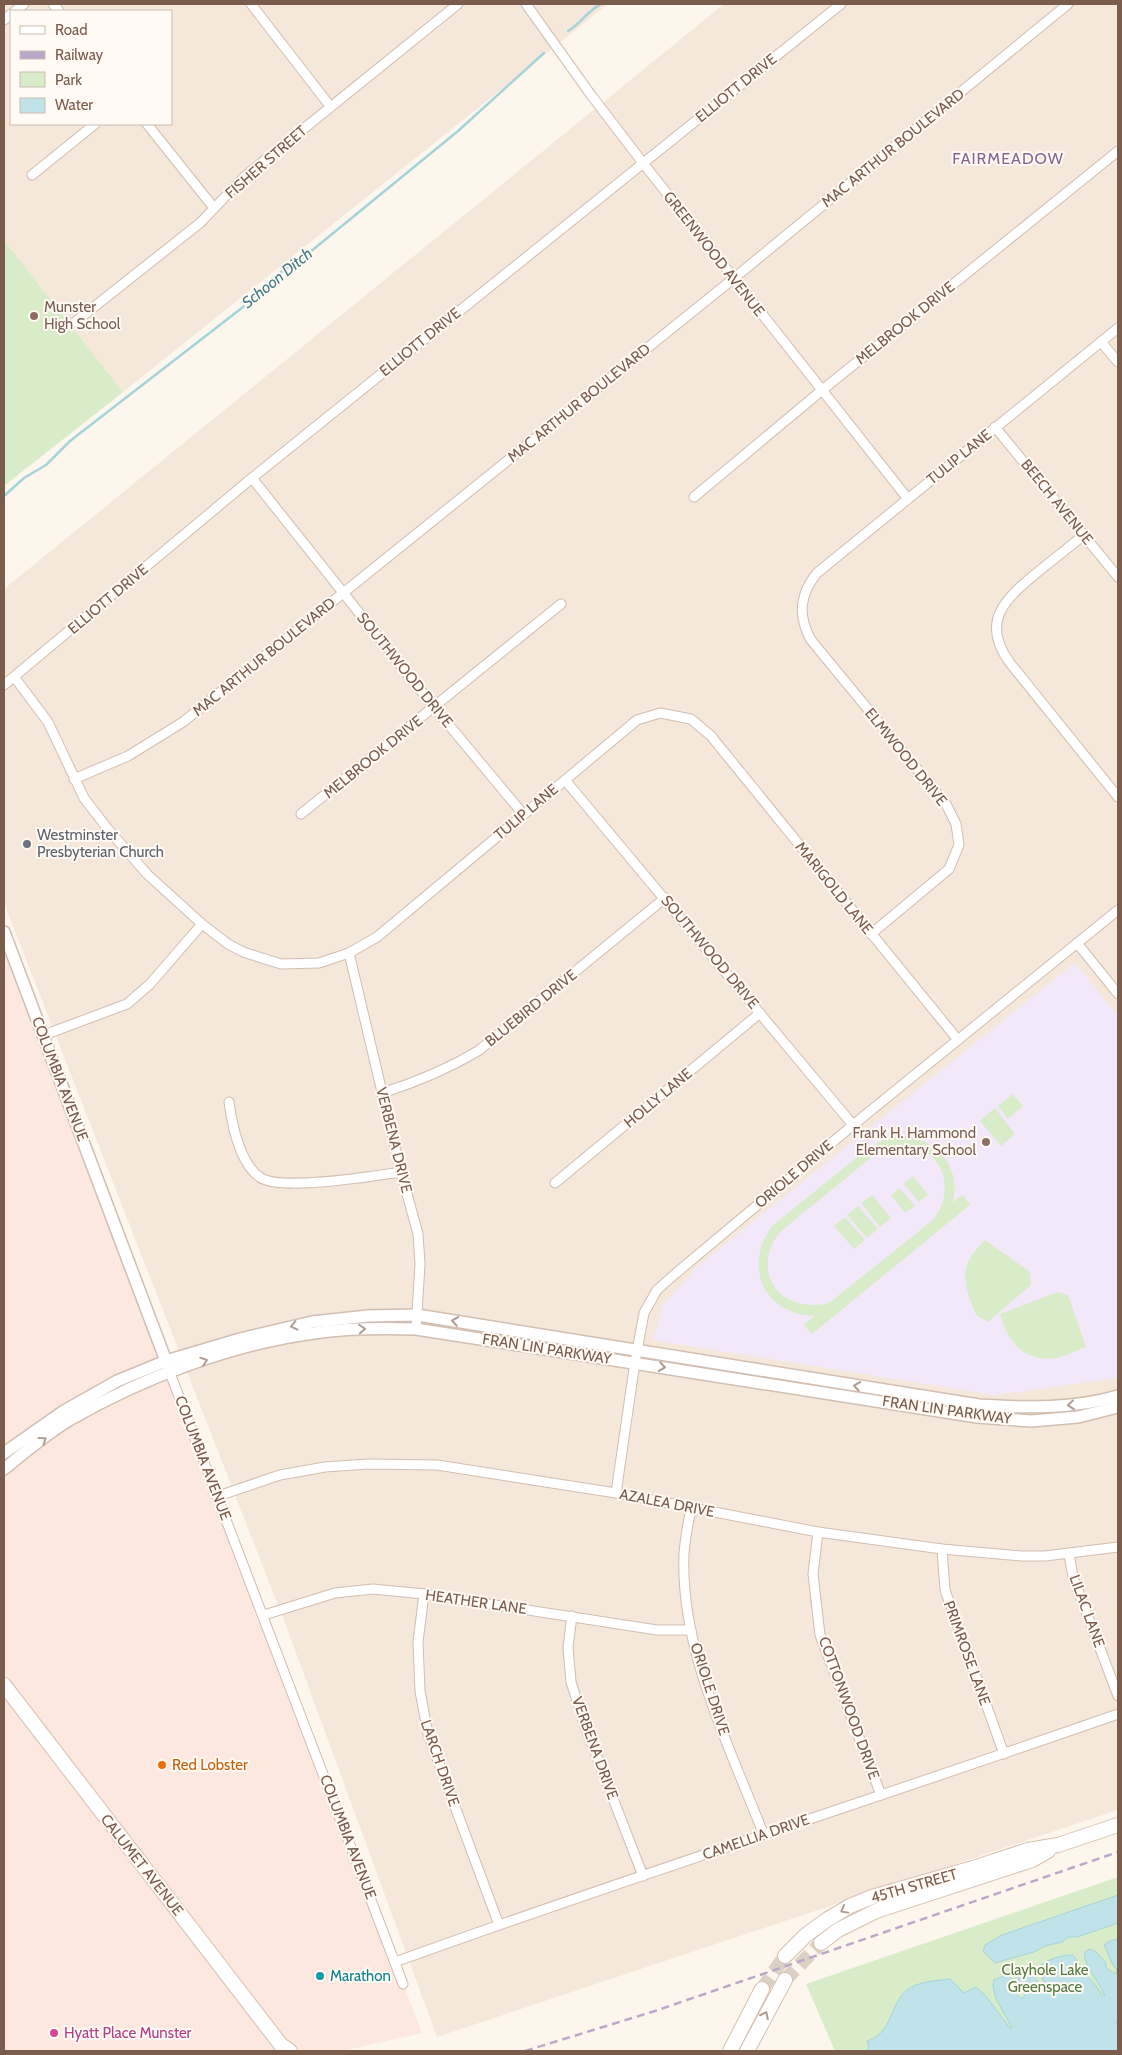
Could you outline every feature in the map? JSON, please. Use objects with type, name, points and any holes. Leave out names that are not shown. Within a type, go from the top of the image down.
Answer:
[{"type":"main road","name":"CALUMET AVENUE","points":[[4,1685],[284,2049]]},
{"type":"main road","name":"45TH STREET","points":[[785,1956],[806,1935],[828,1919],[850,1906],[872,1897],[1028,1850],[1058,1845],[1118,1824]]},
{"type":"main road","name":"45TH STREET","points":[[821,1943],[838,1930],[876,1911],[1032,1860],[1058,1845]]},
{"type":"main road","points":[[747,2051],[785,1980]]},
{"type":"main road","points":[[730,2051],[762,1989]]},
{"type":"street","points":[[251,4],[330,106]]},
{"type":"street","name":"FISHER STREET","points":[[75,322],[200,223],[244,177],[458,4]]},
{"type":"street","name":"GREENWOOD AVENUE","points":[[526,4],[585,87],[643,163],[908,499]]},
{"type":"street","name":"ELLIOTT DRIVE","points":[[4,685],[252,478],[841,4]]},
{"type":"street","name":"MAC ARTHUR BOULEVARD","points":[[74,779],[128,756],[183,722],[733,279],[1068,4]]},
{"type":"street","points":[[32,175],[94,125]]},
{"type":"street","points":[[149,125],[214,208]]},
{"type":"street","name":"MELBROOK DRIVE","points":[[694,497],[821,391],[1118,151]]},
{"type":"street","name":"TULIP LANE","points":[[805,591],[817,573],[1118,328]]},
{"type":"street","points":[[1101,342],[1118,362]]},
{"type":"street","name":"BEECH AVENUE","points":[[996,427],[1118,577]]},
{"type":"street","name":"SOUTHWOOD DRIVE","points":[[252,478],[434,707],[523,814]]},
{"type":"street","points":[[1084,535],[1010,595],[998,616],[997,640],[1010,663],[1118,796]]},
{"type":"street","name":"ELMWOOD DRIVE","points":[[805,591],[801,605],[802,616],[804,628],[811,640],[946,804],[956,824],[959,846],[949,870],[871,934]]},
{"type":"street","name":"MELBROOK DRIVE","points":[[301,814],[561,604]]},
{"type":"street","name":"TULIP LANE","points":[[14,678],[48,722],[84,798],[123,848],[147,874],[202,924],[228,944],[243,952],[281,964],[319,963],[349,953],[377,937],[637,720],[660,713],[691,719],[711,736]]},
{"type":"street","name":"MARIGOLD LANE","points":[[711,736],[958,1040]]},
{"type":"street","name":"SOUTHWOOD DRIVE","points":[[565,780],[853,1125]]},
{"type":"street","name":"BLUEBIRD DRIVE","points":[[382,1093],[421,1081],[478,1051],[665,898]]},
{"type":"street","name":"ORIOLE DRIVE","points":[[616,1493],[644,1313],[657,1290],[853,1125],[1118,910]]},
{"type":"street","points":[[44,1035],[127,1004],[150,984],[202,924]]},
{"type":"street","name":"COLUMBIA AVENUE","points":[[4,932],[9,960],[44,1035],[170,1373],[404,1984]]},
{"type":"street","points":[[1076,943],[1118,994]]},
{"type":"street","name":"VERBENA DRIVE","points":[[349,953],[401,1172],[418,1234],[420,1264],[416,1329]]},
{"type":"street","name":"HOLLY LANE","points":[[555,1183],[760,1013]]},
{"type":"street","points":[[229,1102],[232,1123],[248,1165],[260,1177],[274,1183],[349,1180],[401,1172]]},
{"type":"street","name":"FRAN LIN PARKWAY","points":[[4,1453],[79,1402],[117,1381],[166,1362],[240,1339],[312,1322],[368,1316],[417,1315],[979,1405],[1029,1409],[1084,1403],[1118,1396]]},
{"type":"street","name":"FRAN LIN PARKWAY","points":[[4,1469],[69,1420],[122,1392],[170,1373],[242,1348],[314,1333],[367,1328],[416,1329],[977,1417],[1031,1421],[1078,1417],[1118,1408]]},
{"type":"street","name":"AZALEA DRIVE","points":[[218,1496],[280,1475],[325,1467],[368,1464],[437,1465],[616,1493],[818,1532],[942,1549],[1022,1556],[1070,1554],[1118,1547]]},
{"type":"street","name":"ORIOLE DRIVE","points":[[691,1509],[684,1553],[685,1584],[691,1630],[706,1686],[763,1834]]},
{"type":"street","name":"COTTONWOOD DRIVE","points":[[818,1532],[813,1574],[820,1635],[881,1795]]},
{"type":"street","name":"PRIMROSE LANE","points":[[942,1549],[945,1590],[1004,1754]]},
{"type":"street","name":"LILAC LANE","points":[[1070,1554],[1073,1577],[1118,1696]]},
{"type":"street","name":"HEATHER LANE","points":[[264,1615],[335,1593],[373,1589],[424,1594],[666,1631],[691,1630]]},
{"type":"street","name":"LARCH DRIVE","points":[[424,1594],[418,1642],[420,1691],[428,1734],[499,1925]]},
{"type":"street","name":"VERBENA DRIVE","points":[[572,1616],[568,1647],[571,1682],[585,1726],[643,1876]]},
{"type":"street","name":"CAMELLIA DRIVE","points":[[395,1962],[763,1834],[1118,1714]]},
{"type":"shaded area","points":[[4,4],[608,4],[123,392],[4,240]]},
{"type":"shaded area","points":[[724,4],[1118,4],[1118,1810],[437,2037],[285,1623],[4,903],[4,589]]},
{"type":"shaded area","points":[[4,936],[422,2033],[342,2051],[4,2051]]},
{"type":"shaded area","name":"Frank H. Hammond Elementary School","points":[[1075,963],[1118,1016],[1118,1378],[994,1395],[653,1340],[663,1305],[697,1267]]},
{"type":"green space","name":"Munster High School","points":[[4,240],[123,392],[4,486]]},
{"type":"green space","points":[[1013,1094],[1023,1106],[1008,1119],[998,1106]]},
{"type":"green space","points":[[995,1108],[1015,1134],[1001,1146],[980,1121]]},
{"type":"green space","points":[[907,1136],[930,1144],[945,1158],[954,1178],[953,1202],[963,1195],[970,1205],[812,1334],[804,1325],[814,1316],[796,1313],[782,1307],[771,1297],[763,1285],[759,1272],[759,1257],[763,1241],[772,1226],[867,1149],[881,1141]],"holes":[[[897,1146],[911,1146],[925,1151],[934,1158],[940,1167],[945,1188],[943,1200],[933,1220],[829,1303],[812,1305],[796,1302],[784,1296],[774,1286],[769,1274],[768,1260],[772,1246],[781,1231],[872,1157],[884,1150]]]},
{"type":"green space","points":[[913,1176],[928,1195],[919,1202],[904,1184]]},
{"type":"green space","points":[[900,1188],[915,1206],[905,1213],[891,1195]]},
{"type":"green space","points":[[872,1195],[891,1218],[880,1227],[861,1203]]},
{"type":"green space","points":[[858,1206],[878,1229],[867,1238],[847,1215]]},
{"type":"green space","points":[[845,1217],[865,1240],[854,1249],[834,1226]]},
{"type":"green space","points":[[985,1240],[1030,1272],[1031,1285],[988,1322],[976,1315],[968,1293],[965,1275],[970,1259]]},
{"type":"green space","points":[[1058,1292],[1068,1295],[1086,1347],[1057,1358],[1046,1359],[1027,1354],[1013,1342],[1000,1314]]},
{"type":"green space","name":"Clayhole Lake Greenspace","points":[[1118,1877],[1118,2051],[835,2051],[806,1984]]},
{"type":"water","points":[[1118,1895],[1118,1923],[1077,1937],[1069,1937],[1062,1942],[1045,1946],[1034,1952],[995,1963],[983,1951],[985,1945],[1002,1935]]},
{"type":"water","points":[[1118,1939],[1118,2022],[1116,2020],[1118,2026],[1118,2051],[866,2051],[869,2048],[867,2041],[882,2032],[901,1996],[907,1990],[922,1983],[950,1979],[964,1993],[976,1987],[985,1995],[1010,2028],[1012,2028],[996,1998],[993,1985],[994,1980],[1006,1975],[1011,1978],[1018,1986],[1019,1992],[1017,1995],[1022,1999],[1026,1993],[1025,1990],[1022,1990],[1017,1971],[1025,1968],[1030,1970],[1041,1986],[1045,1983],[1038,1971],[1039,1966],[1055,1958],[1073,1955],[1086,1975],[1101,1994],[1105,1996],[1086,1962],[1085,1952],[1090,1949],[1096,1952],[1106,1963],[1106,1968],[1116,1974],[1117,1970],[1104,1945]]},
{"type":"waterway","name":"Schoon Ditch","points":[[568,31],[601,4]]},
{"type":"waterway","name":"Schoon Ditch","points":[[4,496],[24,478],[46,465],[70,441],[247,304],[275,276],[304,257],[458,131],[544,53]]},
{"type":"tunnel","points":[[785,1980],[821,1943]]},
{"type":"tunnel","points":[[762,1989],[785,1956]]},
{"type":"railway","points":[[525,2051],[655,2011],[1118,1852]]},
{"type":"place","name":"Munster High School","points":[[34,316]]},
{"type":"place","name":"Westminster Presbyterian Church","points":[[27,844]]},
{"type":"place","name":"Frank H. Hammond Elementary School","points":[[986,1142]]},
{"type":"place","name":"Red Lobster","points":[[162,1765]]},
{"type":"place","name":"Marathon","points":[[320,1976]]},
{"type":"place","name":"Hyatt Place Munster","points":[[54,2033]]},
{"type":"district","name":"FAIRMEADOW","points":[[1008,158]]}]
